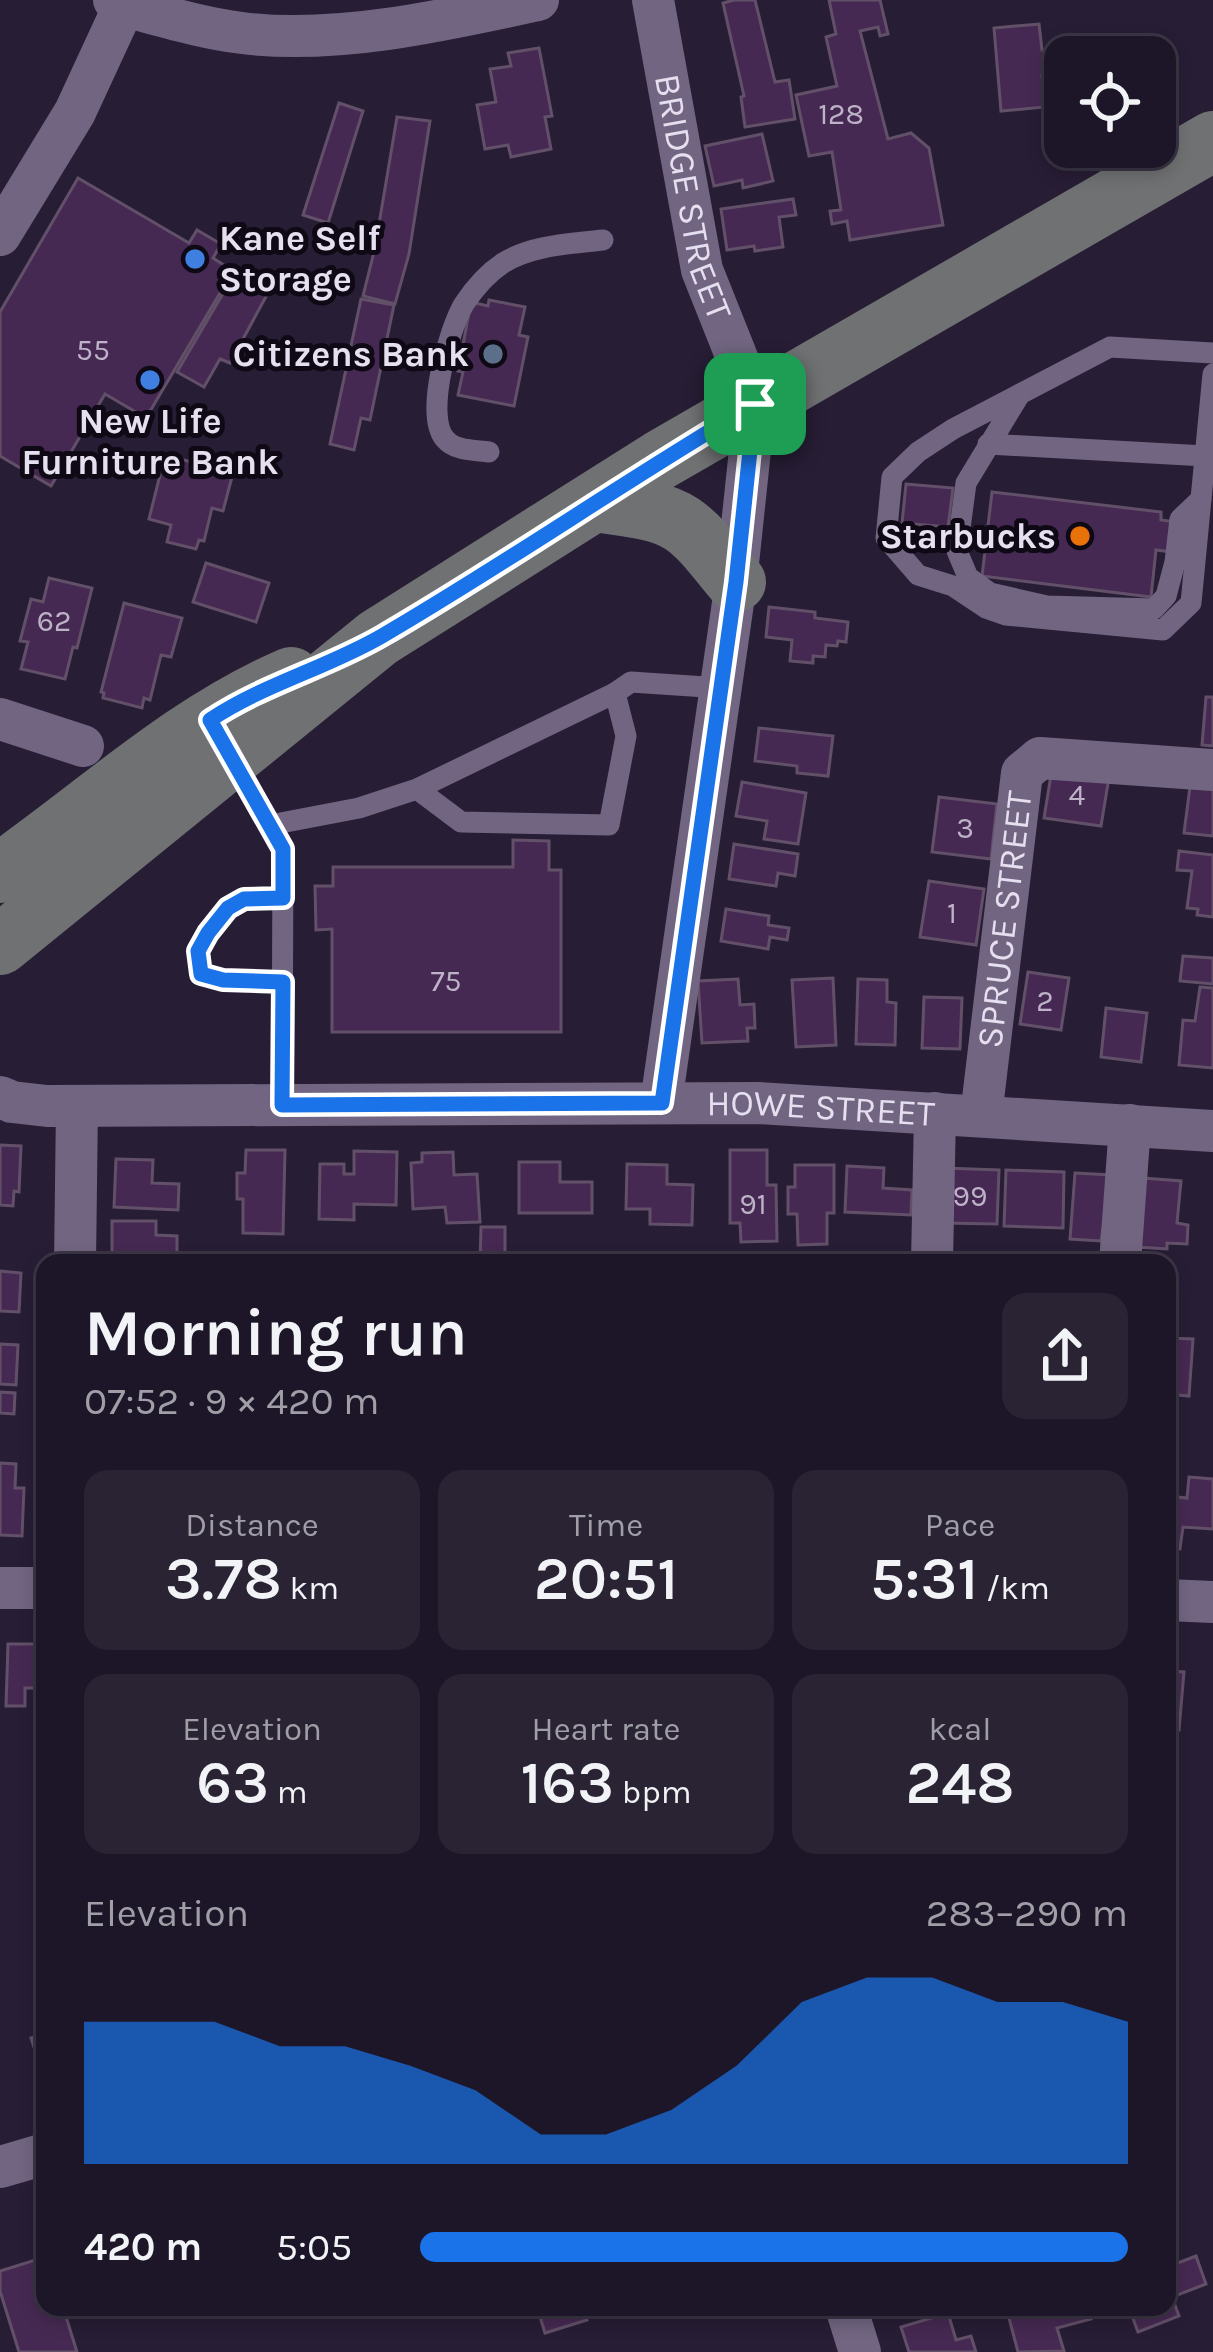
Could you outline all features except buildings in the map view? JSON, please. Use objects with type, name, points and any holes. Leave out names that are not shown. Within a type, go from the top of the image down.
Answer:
[{"type":"main road","points":[[0,945],[221,738],[660,460],[1213,141]]},
{"type":"main road","points":[[596,502],[679,521],[736,582]]},
{"type":"main road","points":[[0,873],[140,766],[221,738]]},
{"type":"street","points":[[0,236],[75,112],[119,3],[216,14],[245,34],[312,34],[418,26],[538,0]]},
{"type":"street","name":"BRIDGE STREET","points":[[653,0],[702,270],[755,404],[736,582],[662,1103]]},
{"type":"street","points":[[0,718],[83,746]]},
{"type":"street","name":"SPRUCE STREET","points":[[981,1116],[1022,773],[1040,758],[1213,770]]},
{"type":"street","name":"HOWE STREET","points":[[0,1097],[47,1106],[758,1103],[1213,1131]]},
{"type":"street","points":[[75,1254],[76,1106]]},
{"type":"street","points":[[932,1254],[935,1113]]},
{"type":"street","points":[[1121,1254],[1130,1125]]},
{"type":"street","points":[[0,1588],[36,1588]]},
{"type":"street","points":[[1176,1600],[1213,1602]]},
{"type":"street","points":[[0,2167],[36,2157]]},
{"type":"street","points":[[849,2316],[860,2352]]},
{"type":"lane","points":[[489,452],[458,448],[446,441],[437,425],[436,406],[452,328],[465,303],[506,262],[547,247],[604,240]]},
{"type":"lane","points":[[1213,353],[1110,346],[952,429],[892,477],[886,538],[918,575],[953,586],[1006,615],[1163,630],[1191,603],[1213,374]]},
{"type":"lane","points":[[1021,394],[966,483],[957,550],[968,577],[990,593],[1047,606],[1154,609],[1166,596],[1180,519],[1201,499]]},
{"type":"lane","points":[[988,444],[1205,456]]},
{"type":"lane","points":[[269,825],[359,808],[417,788],[631,682],[721,688]]},
{"type":"lane","points":[[417,788],[461,822],[609,825],[626,736],[615,693]]},
{"type":"lane","points":[[221,738],[283,849],[282,1105]]},
{"type":"lane","points":[[283,898],[244,899],[228,908],[198,951],[201,974],[223,980],[283,982]]},
{"type":"place","name":"Kane Self Storage","points":[[195,259]]},
{"type":"place","name":"Citizens Bank","points":[[493,354]]},
{"type":"place","name":"New Life Furniture Bank","points":[[150,380]]},
{"type":"place","name":"Starbucks","points":[[1080,536]]},
{"type":"route","points":[[755,404],[736,582],[662,1103],[282,1105],[283,982],[223,980],[201,974],[198,951],[228,908],[244,899],[283,898],[283,849],[210,720],[378,638],[755,404]]}]
